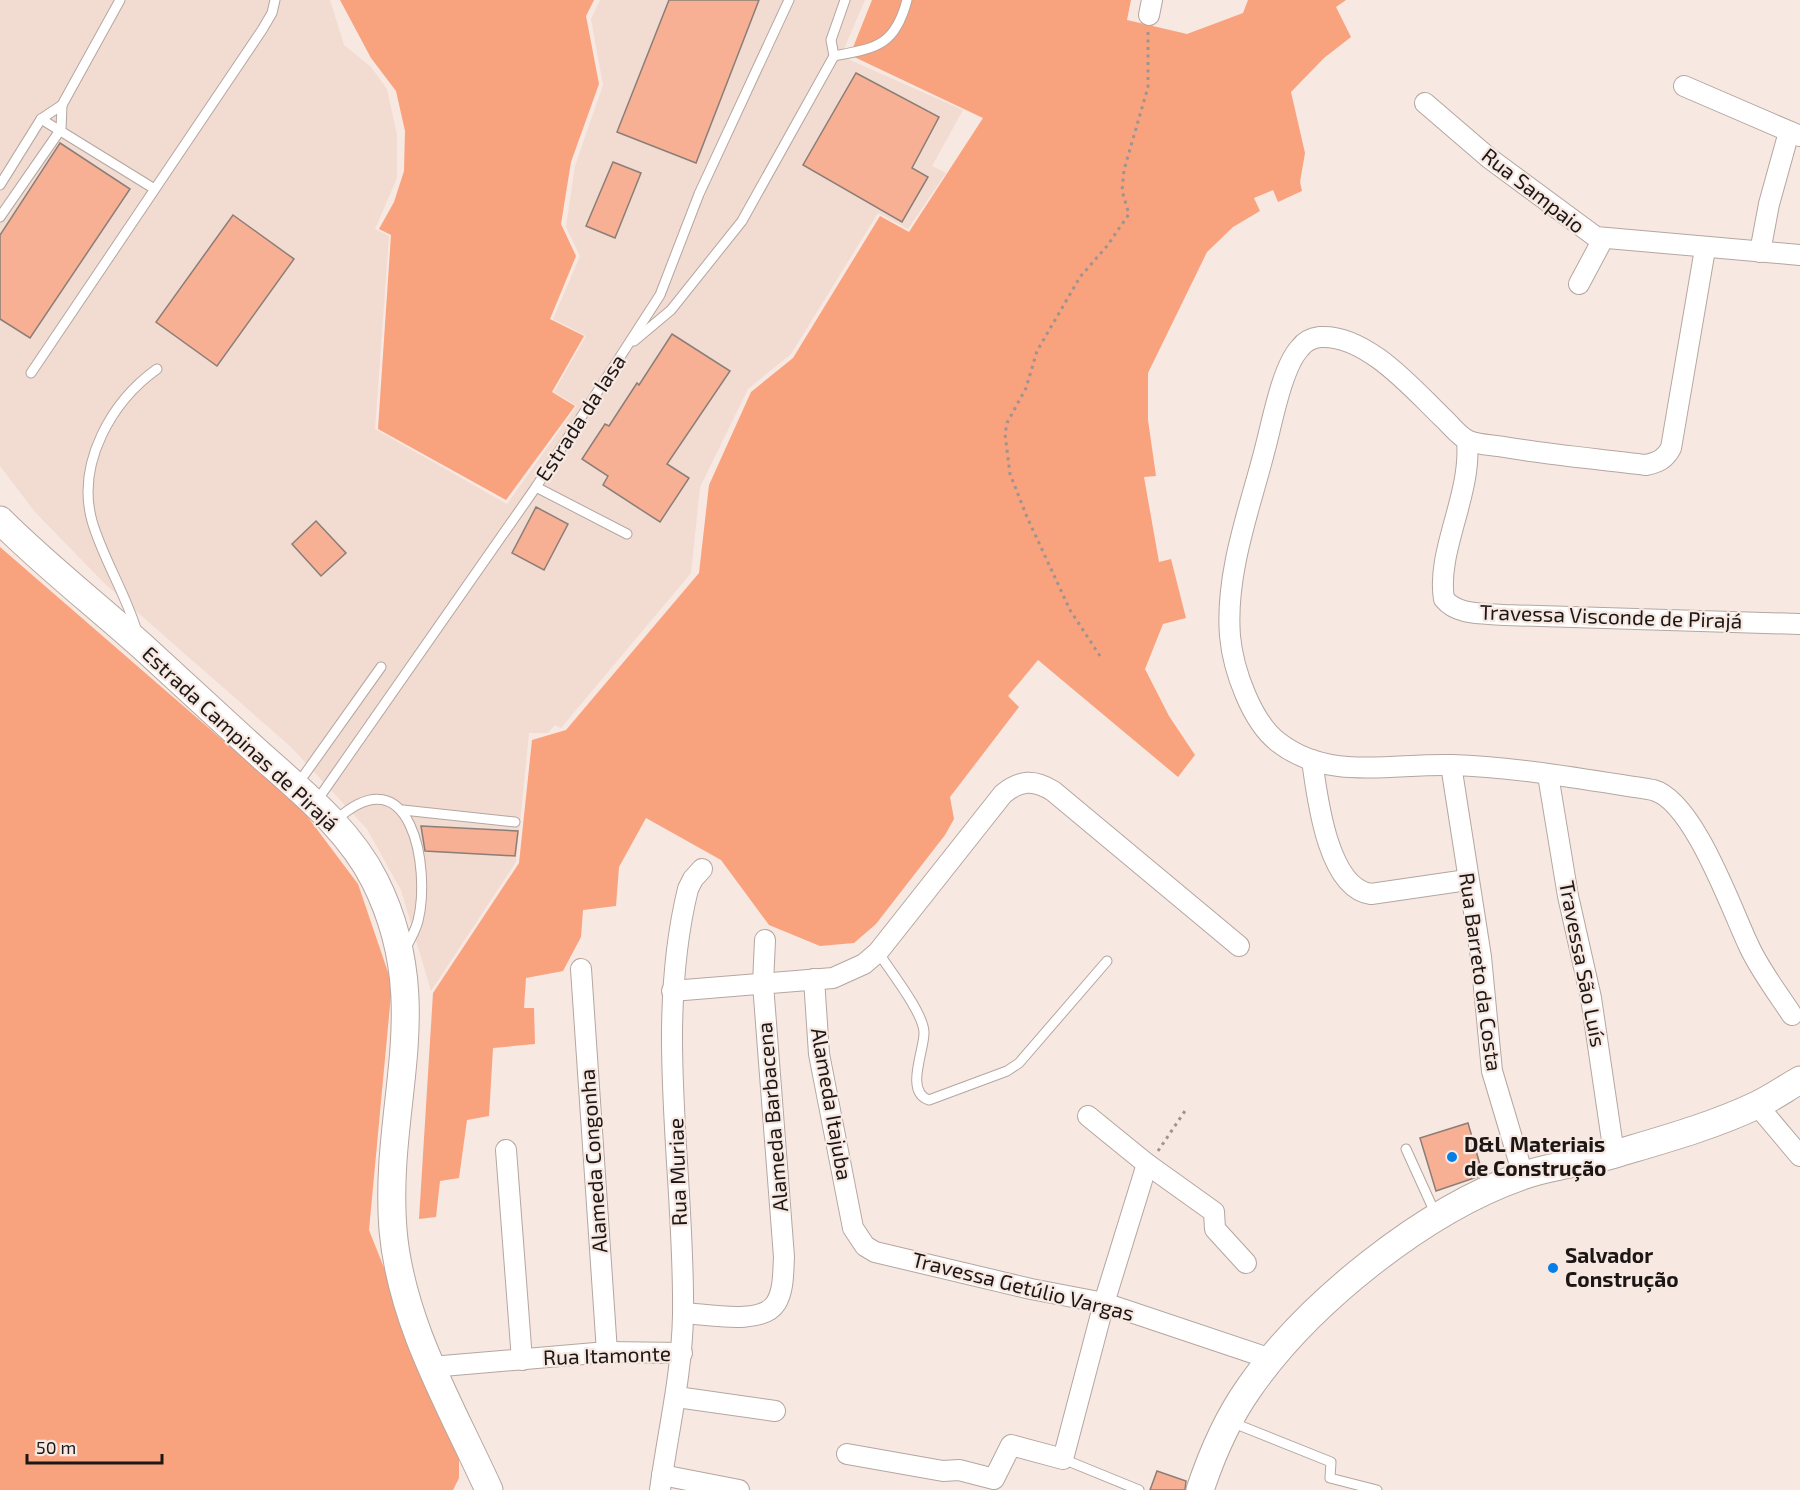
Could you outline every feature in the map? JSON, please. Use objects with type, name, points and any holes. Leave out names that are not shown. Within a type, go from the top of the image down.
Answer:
[{"type":"main road","name":"Estrada Campinas de Pirajá","points":[[0,520],[37,556],[142,646],[305,795],[333,823],[374,880],[401,955],[408,1018],[393,1174],[393,1230],[404,1288],[431,1367],[489,1490]]},
{"type":"main road","points":[[1200,1490],[1228,1421],[1271,1359],[1326,1302],[1386,1252],[1437,1218],[1474,1197],[1522,1176],[1614,1154],[1757,1105],[1800,1080]]},
{"type":"main road","points":[[469,1490],[473,1470],[471,1452]]},
{"type":"street","points":[[1684,86],[1795,134],[1769,204],[1760,252]]},
{"type":"street","name":"Rua Sampaio","points":[[1425,103],[1489,158],[1589,234],[1603,240],[1800,255]]},
{"type":"street","points":[[1579,284],[1603,240]]},
{"type":"street","points":[[1705,249],[1671,448],[1660,461],[1646,465],[1467,441],[1385,364],[1351,344],[1334,338],[1310,339],[1299,348],[1278,397],[1241,539],[1231,595],[1230,634],[1235,665],[1247,697],[1269,734],[1280,744],[1312,760],[1340,767],[1390,769],[1451,765],[1548,775],[1653,790],[1667,795],[1714,866],[1748,945],[1792,1015]]},
{"type":"street","name":"Travessa Visconde de Pirajá","points":[[1467,441],[1469,462],[1466,480],[1442,588],[1444,599],[1451,606],[1466,612],[1504,615],[1800,624]]},
{"type":"street","points":[[1312,760],[1322,825],[1337,864],[1359,891],[1371,894],[1467,880]]},
{"type":"street","name":"Rua Barreto da Costa","points":[[1451,765],[1467,880],[1481,957],[1492,1071],[1522,1176]]},
{"type":"street","name":"Travessa São Luís","points":[[1548,775],[1568,896],[1591,998],[1614,1154]]},
{"type":"street","points":[[672,991],[833,978],[864,964],[878,952],[1003,794],[1013,786],[1035,782],[1053,791],[1239,946]]},
{"type":"street","name":"Rua Muriae","points":[[682,1353],[683,1313],[672,991],[686,900],[693,879],[702,869]]},
{"type":"street","name":"Alameda Barbacena","points":[[683,1313],[754,1317],[770,1311],[780,1293],[784,1257],[762,984],[765,940]]},
{"type":"street","name":"Alameda Congonha","points":[[581,969],[607,1352]]},
{"type":"street","name":"Alameda Itajuba","points":[[814,979],[819,1054],[853,1228]]},
{"type":"street","points":[[1757,1105],[1800,1156]]},
{"type":"street","points":[[1088,1116],[1147,1164],[1214,1212],[1215,1229],[1246,1263]]},
{"type":"street","points":[[507,1150],[522,1360]]},
{"type":"street","points":[[847,1454],[943,1471],[959,1470],[994,1479],[1011,1445],[1063,1459],[1104,1303],[1147,1164]]},
{"type":"street","name":"Travessa Getúlio Vargas","points":[[853,1228],[865,1246],[875,1252],[1031,1289],[1104,1303],[1271,1359]]},
{"type":"street","name":"Rua Itamonte","points":[[431,1367],[607,1352],[682,1353],[677,1397],[661,1483]]},
{"type":"street","points":[[677,1397],[775,1411]]},
{"type":"street","points":[[661,1483],[739,1490]]},
{"type":"lane","points":[[0,217],[61,129],[62,105],[120,0]]},
{"type":"lane","points":[[31,373],[153,188],[262,30],[272,13],[275,0]]},
{"type":"lane","name":"Estrada da Iasa","points":[[305,795],[536,487],[660,295],[699,194],[789,0]]},
{"type":"lane","points":[[627,346],[671,310],[742,221],[834,56],[831,40],[845,0]]},
{"type":"lane","points":[[834,56],[863,50],[884,42],[900,22],[907,0]]},
{"type":"lane","points":[[0,185],[41,118],[62,105]]},
{"type":"lane","points":[[41,118],[153,188]]},
{"type":"lane","points":[[142,646],[133,617],[93,523],[89,490],[95,455],[114,412],[132,388],[157,369]]},
{"type":"lane","points":[[536,487],[627,534]]},
{"type":"lane","points":[[305,795],[381,667]]},
{"type":"lane","points":[[333,823],[361,802],[384,801],[403,810],[515,822]]},
{"type":"lane","points":[[401,955],[418,921],[421,890],[416,841],[410,819],[403,810]]},
{"type":"lane","points":[[878,952],[922,1023],[923,1043],[916,1067],[921,1093],[929,1100],[1007,1071],[1019,1062],[1107,961]]},
{"type":"lane","points":[[1406,1149],[1437,1218]]},
{"type":"lane","points":[[1228,1421],[1331,1462],[1330,1478],[1377,1490]]},
{"type":"lane","points":[[1063,1459],[1139,1490]]},
{"type":"path","points":[[1100,656],[1070,610],[1027,517],[1010,474],[1005,434],[1007,423],[1026,388],[1037,351],[1080,277],[1107,246],[1129,214],[1122,191],[1124,170],[1148,87],[1150,7]]},
{"type":"path","points":[[1147,1164],[1187,1108]]},
{"type":"shaded area","points":[[0,0],[330,0],[344,45],[371,67],[387,89],[397,135],[397,178],[375,229],[389,236],[375,429],[507,504],[577,406],[554,392],[586,336],[553,319],[580,256],[566,227],[575,166],[603,85],[591,19],[600,0],[865,0],[841,56],[963,110],[932,166],[946,173],[908,229],[878,213],[791,354],[748,389],[700,487],[691,573],[561,728],[555,725],[548,733],[529,733],[516,862],[431,991],[401,890],[367,829],[291,747],[104,583],[35,512],[0,466]]},
{"type":"shaded area","points":[[340,0],[594,0],[586,16],[599,84],[571,162],[561,224],[576,256],[550,319],[584,336],[552,392],[575,406],[506,500],[378,429],[391,235],[379,229],[394,202],[404,171],[405,131],[396,91],[371,58]]},
{"type":"shaded area","points":[[872,0],[1131,0],[1127,20],[1187,34],[1243,13],[1248,0],[1346,0],[1336,7],[1351,37],[1324,58],[1291,92],[1305,153],[1300,182],[1302,191],[1278,202],[1273,190],[1254,198],[1260,211],[1233,227],[1207,252],[1148,373],[1148,420],[1156,476],[1144,477],[1159,562],[1171,559],[1186,618],[1163,624],[1145,669],[1169,716],[1195,755],[1178,777],[1038,660],[1008,696],[1019,707],[950,797],[954,819],[945,835],[876,924],[854,943],[820,946],[769,925],[721,860],[646,818],[619,867],[616,906],[583,910],[581,937],[563,971],[526,978],[524,1008],[534,1008],[535,1044],[493,1048],[489,1116],[467,1120],[459,1178],[440,1181],[436,1217],[419,1219],[433,993],[519,863],[532,740],[566,730],[699,573],[709,485],[751,392],[793,358],[880,216],[909,232],[983,118],[850,55]]},
{"type":"shaded area","points":[[0,547],[301,808],[358,884],[392,984],[369,1230],[459,1457],[459,1478],[453,1490],[0,1490]]},
{"type":"building","points":[[669,0],[759,0],[696,163],[617,132]]},
{"type":"building","points":[[856,73],[939,117],[912,168],[928,177],[902,222],[803,165]]},
{"type":"building","points":[[60,143],[130,189],[30,338],[0,319],[0,235]]},
{"type":"building","points":[[613,162],[641,173],[615,238],[586,226]]},
{"type":"building","points":[[233,215],[294,259],[217,366],[156,322]]},
{"type":"building","points":[[672,334],[730,371],[667,464],[689,478],[660,522],[603,485],[608,476],[582,459],[605,424],[609,426],[637,383],[639,385]]},
{"type":"building","points":[[536,507],[568,524],[544,570],[512,553]]},
{"type":"building","points":[[316,521],[346,553],[321,576],[292,544]]},
{"type":"building","points":[[421,826],[518,831],[515,856],[425,851]]},
{"type":"building","name":"D&L Materiais de Construção","points":[[1468,1123],[1483,1175],[1436,1191],[1420,1138]]},
{"type":"building","points":[[1157,1471],[1186,1481],[1185,1490],[1150,1490]]},
{"type":"place","name":"D&L Materiais de Construção","points":[[1452,1157]]},
{"type":"place","name":"Salvador Construção","points":[[1553,1268]]}]
